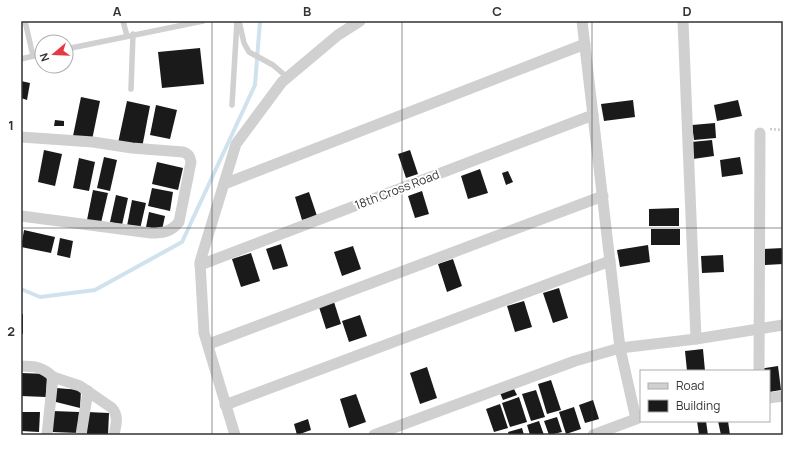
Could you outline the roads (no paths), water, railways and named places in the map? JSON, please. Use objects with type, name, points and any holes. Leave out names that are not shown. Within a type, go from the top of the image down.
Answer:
[{"type":"street","points":[[235,435],[204,333],[200,262],[236,144],[287,77],[338,35],[360,21]]},
{"type":"street","points":[[582,21],[620,348],[636,420],[593,435]]},
{"type":"street","points":[[683,21],[696,339]]},
{"type":"street","points":[[224,184],[585,44]]},
{"type":"street","name":"18th Cross Road","points":[[200,265],[593,115]]},
{"type":"street","points":[[759,370],[760,133]]},
{"type":"street","points":[[21,137],[93,142],[132,148],[183,152],[188,154],[191,162],[179,222],[174,229],[169,231],[151,233],[21,216]]},
{"type":"street","points":[[208,344],[603,196]]},
{"type":"street","points":[[225,405],[610,261]]},
{"type":"street","points":[[374,435],[575,361],[620,348],[696,339],[783,325]]},
{"type":"street","points":[[21,366],[36,366],[47,370],[53,377],[80,386],[112,408],[116,412],[117,416],[114,435]]},
{"type":"street","points":[[47,435],[53,377]]},
{"type":"street","points":[[81,435],[88,391]]},
{"type":"street","points":[[770,398],[783,396]]},
{"type":"lane","points":[[21,59],[33,56],[25,21]]},
{"type":"lane","points":[[123,21],[130,35],[131,89]]},
{"type":"lane","points":[[74,47],[203,21]]},
{"type":"lane","points":[[238,21],[244,44],[249,52],[273,65],[287,77]]},
{"type":"lane","points":[[232,105],[238,21]]},
{"type":"waterway","points":[[21,289],[40,297],[95,290],[182,242],[255,85],[260,21]]}]
